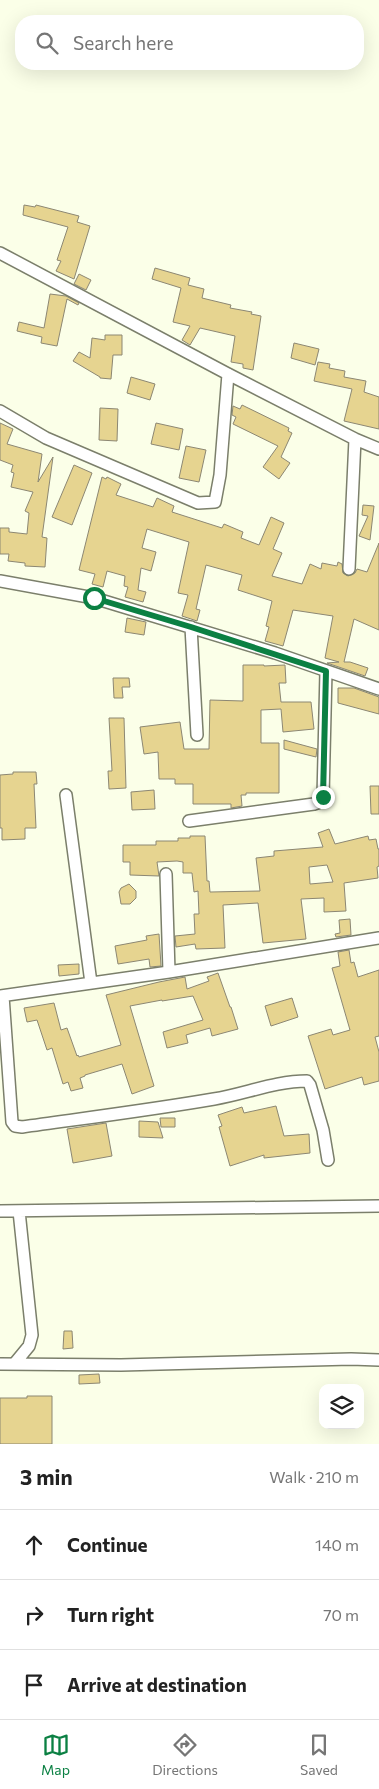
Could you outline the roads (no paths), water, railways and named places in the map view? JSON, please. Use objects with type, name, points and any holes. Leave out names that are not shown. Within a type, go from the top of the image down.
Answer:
[{"type":"street","points":[[0,253],[228,374],[355,439],[379,449]]},
{"type":"street","points":[[0,411],[46,438],[198,503],[215,502],[220,475],[228,374]]},
{"type":"street","points":[[349,568],[355,439]]},
{"type":"street","points":[[0,581],[94,598],[191,627],[379,689]]},
{"type":"street","points":[[191,627],[197,734]]},
{"type":"street","points":[[189,821],[320,802],[323,797],[326,671]]},
{"type":"street","points":[[66,795],[91,983]]},
{"type":"street","points":[[166,874],[169,972]]},
{"type":"street","points":[[328,1160],[323,1130],[310,1085],[307,1081],[262,1087],[216,1099],[22,1128],[15,1126],[12,1122],[1,996],[169,972],[379,938]]},
{"type":"street","points":[[0,1211],[379,1206]]},
{"type":"street","points":[[15,1363],[30,1346],[32,1335],[19,1211]]},
{"type":"street","points":[[0,1364],[121,1365],[351,1359],[379,1360]]}]
